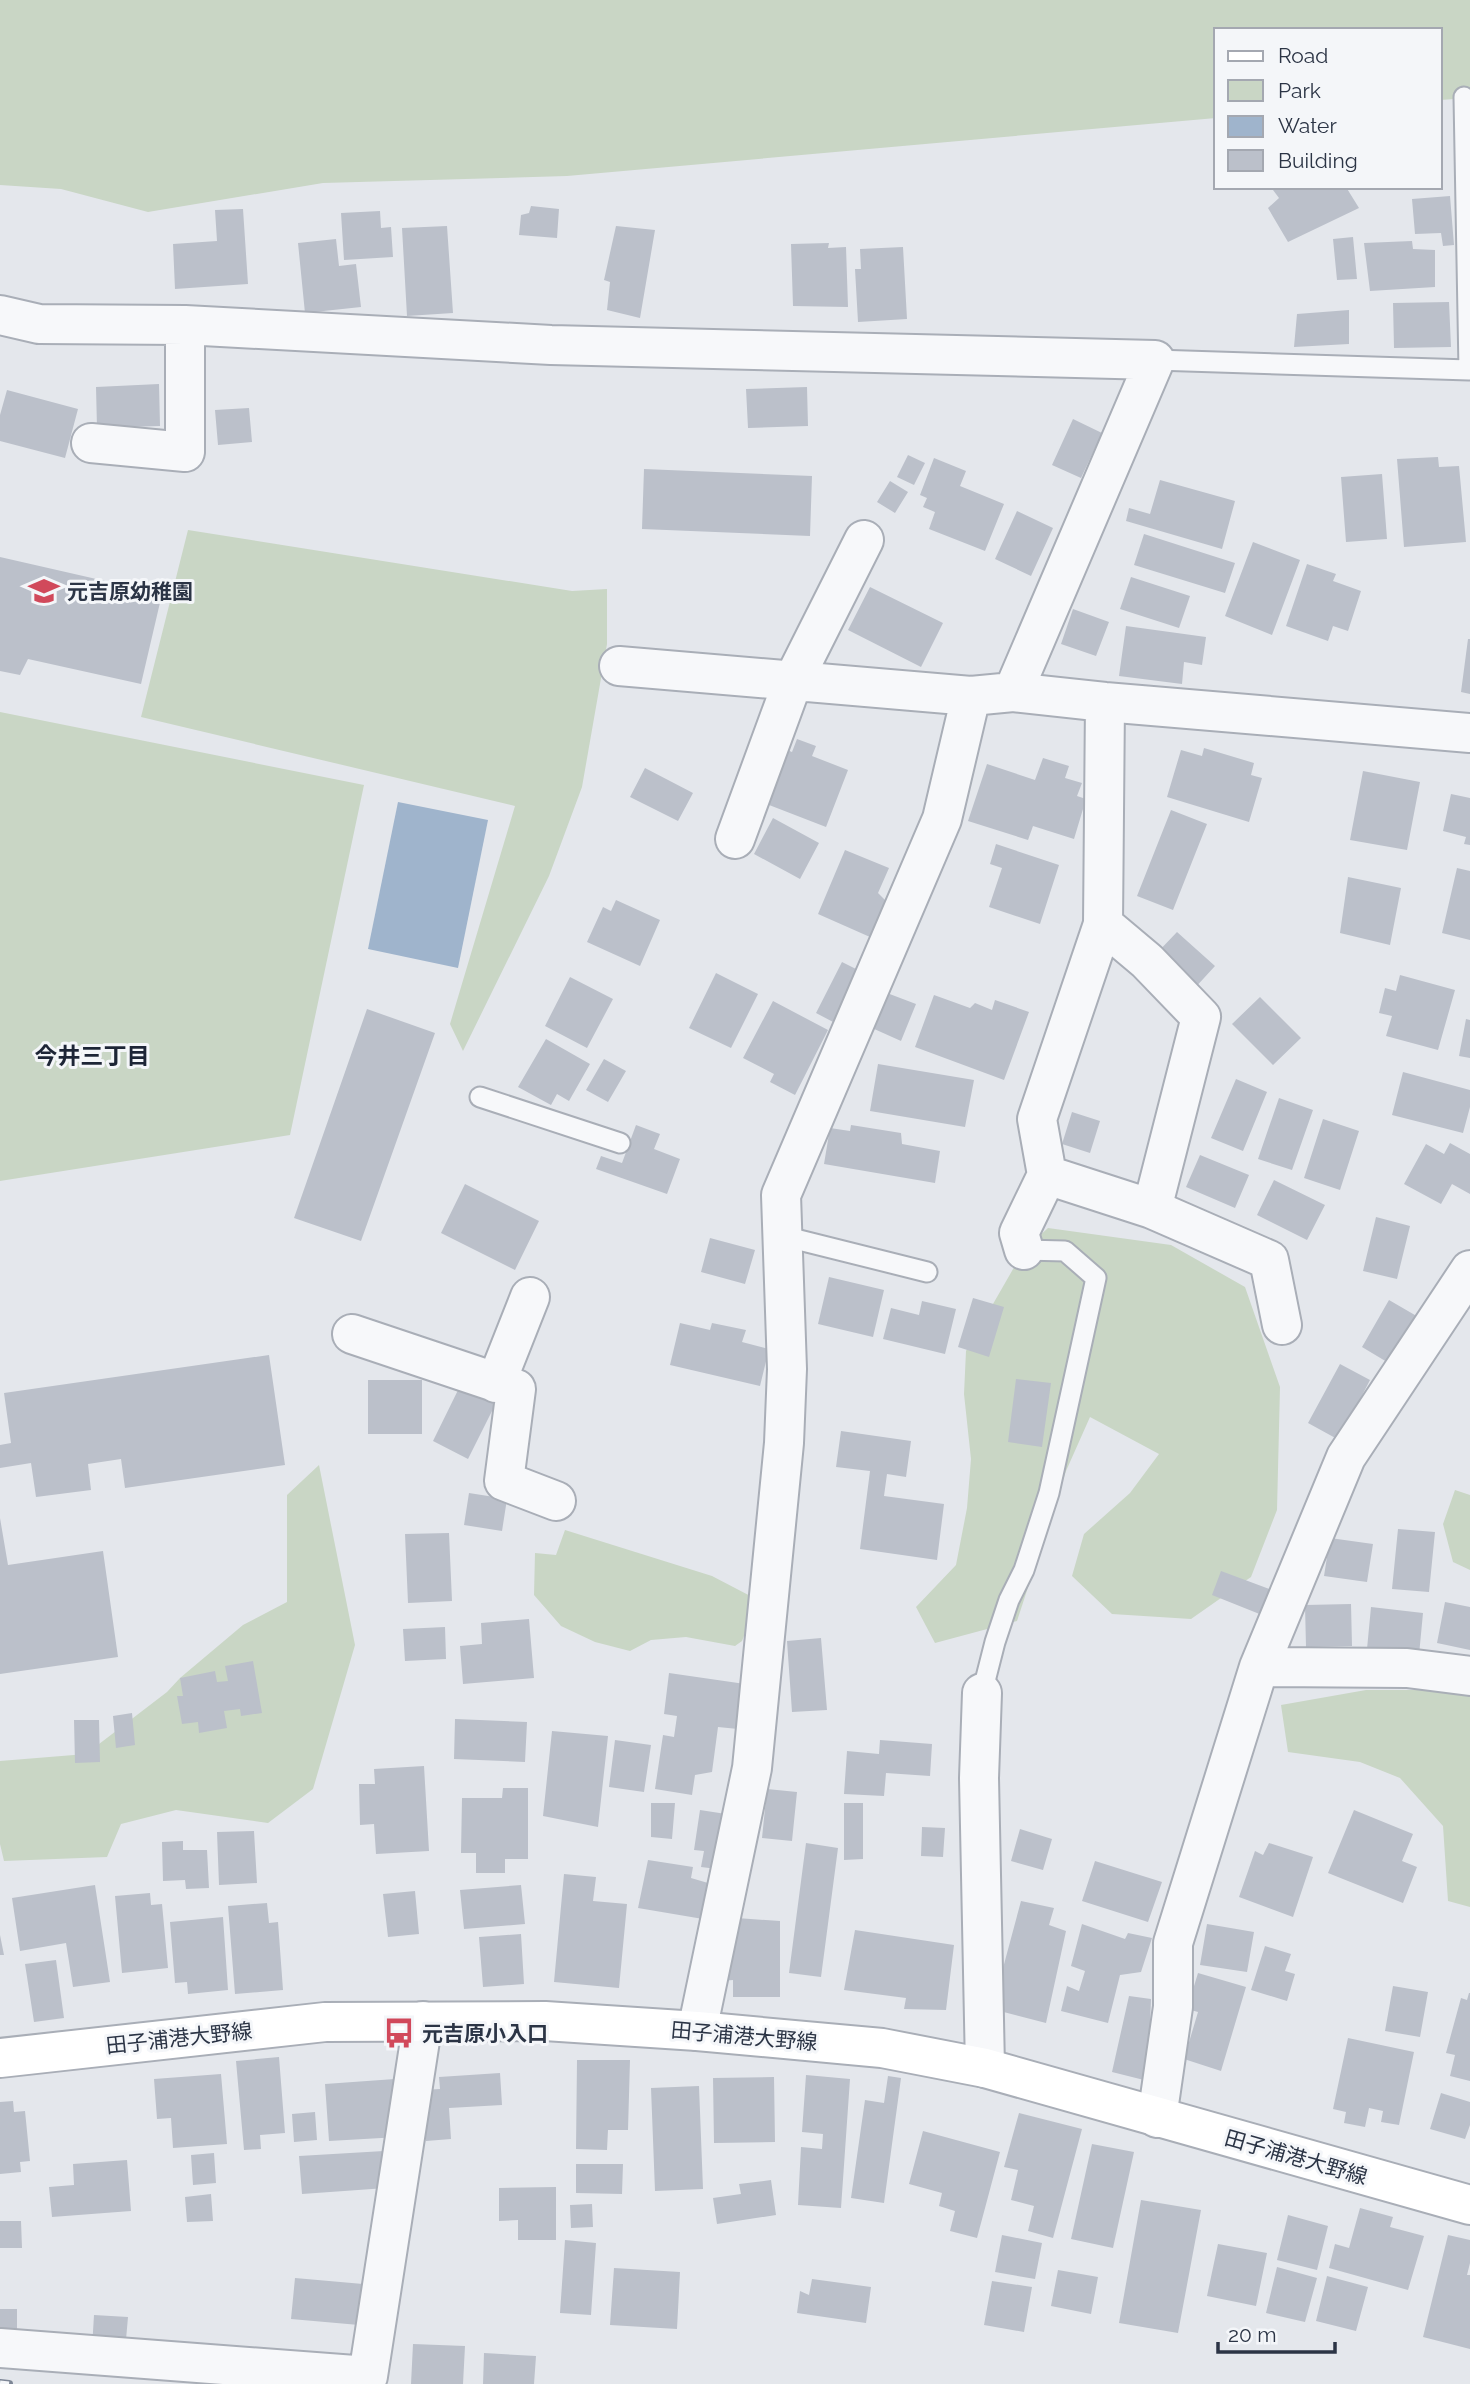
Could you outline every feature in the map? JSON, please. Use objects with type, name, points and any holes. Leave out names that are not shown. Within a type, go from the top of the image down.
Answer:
[{"type":"main road","name":"田子浦港大野線","points":[[0,2058],[325,2022],[545,2021],[697,2031],[882,2048],[985,2067],[1470,2205]]},
{"type":"street","points":[[0,315],[38,324],[185,326],[551,345],[1155,360],[1013,692]]},
{"type":"street","points":[[91,443],[185,452],[185,326]]},
{"type":"street","points":[[735,839],[793,681],[864,540]]},
{"type":"street","points":[[619,666],[971,696],[1013,692],[1470,733]]},
{"type":"street","points":[[697,2031],[752,1768],[784,1443],[787,1369],[781,1195],[942,819],[971,696]]},
{"type":"street","points":[[1024,1250],[1020,1233],[1047,1175],[1037,1119],[1102,924],[1105,702]]},
{"type":"street","points":[[1102,924],[1147,961],[1201,1017],[1152,1209]]},
{"type":"street","points":[[1047,1175],[1152,1209],[1269,1260],[1282,1325]]},
{"type":"street","points":[[1157,2118],[1172,2007],[1173,1943],[1259,1667],[1346,1457],[1470,1270]]},
{"type":"street","points":[[496,1383],[530,1297]]},
{"type":"street","points":[[352,1334],[516,1389],[504,1481],[556,1502]]},
{"type":"street","points":[[1259,1667],[1407,1668],[1470,1676]]},
{"type":"street","points":[[982,1693],[979,1778],[985,2067]]},
{"type":"street","points":[[0,2348],[368,2376],[423,2021]]},
{"type":"lane","points":[[1155,360],[1469,370],[1465,97]]},
{"type":"lane","points":[[480,1097],[620,1143]]},
{"type":"lane","points":[[783,1236],[927,1272]]},
{"type":"lane","points":[[982,1693],[1009,1600],[1024,1570],[1049,1493],[1096,1278],[1065,1251],[1024,1250]]},
{"type":"green space","points":[[0,0],[1470,0],[1470,98],[1442,100],[1442,28],[1214,28],[1214,118],[567,176],[323,183],[148,212],[61,189],[0,185]]},
{"type":"green space","points":[[188,530],[572,591],[607,589],[607,644],[582,787],[549,876],[463,1051],[450,1024],[515,806],[141,717]]},
{"type":"green space","points":[[0,712],[364,785],[290,1135],[0,1181]]},
{"type":"green space","points":[[1048,1228],[1171,1245],[1245,1287],[1280,1387],[1277,1510],[1251,1577],[1191,1619],[1112,1614],[1072,1576],[1084,1534],[1130,1493],[1159,1454],[1090,1417],[1066,1471],[1017,1621],[935,1643],[916,1607],[956,1565],[967,1508],[971,1459],[964,1394],[966,1351],[1024,1250]]},
{"type":"green space","points":[[319,1465],[355,1645],[313,1789],[268,1823],[176,1810],[121,1824],[107,1857],[4,1861],[0,1844],[0,1761],[86,1754],[167,1692],[243,1625],[287,1602],[287,1495]]},
{"type":"green space","points":[[1455,1490],[1470,1495],[1470,1570],[1453,1562],[1443,1524]]},
{"type":"green space","points":[[565,1530],[712,1576],[758,1600],[742,1641],[735,1646],[686,1637],[651,1640],[630,1651],[595,1642],[561,1626],[534,1595],[535,1553],[556,1555]]},
{"type":"green space","points":[[1366,1690],[1470,1690],[1470,1907],[1448,1901],[1443,1826],[1400,1778],[1360,1762],[1288,1752],[1281,1705]]},
{"type":"water","points":[[398,802],[488,820],[458,968],[368,949]]},
{"type":"building","points":[[1347,189],[1359,208],[1288,242],[1268,208],[1279,198],[1273,190]]},
{"type":"building","points":[[1450,196],[1454,245],[1443,246],[1441,233],[1415,234],[1412,199]]},
{"type":"building","points":[[531,206],[559,209],[557,238],[519,235],[521,215],[529,213]]},
{"type":"building","points":[[243,209],[248,284],[175,289],[173,244],[217,241],[215,210]]},
{"type":"building","points":[[380,211],[381,228],[391,227],[393,257],[344,260],[341,213]]},
{"type":"building","points":[[447,226],[453,313],[407,316],[402,228]]},
{"type":"building","points":[[616,226],[655,230],[640,318],[607,310],[610,282],[604,280]]},
{"type":"building","points":[[1353,237],[1357,279],[1337,280],[1333,239]]},
{"type":"building","points":[[336,239],[339,266],[356,264],[361,307],[305,313],[298,243]]},
{"type":"building","points":[[1412,241],[1413,249],[1435,250],[1435,287],[1370,291],[1364,243]]},
{"type":"building","points":[[829,243],[828,248],[846,247],[848,307],[793,306],[791,244]]},
{"type":"building","points":[[903,247],[907,319],[858,322],[855,269],[861,269],[860,249]]},
{"type":"building","points":[[1449,302],[1451,347],[1394,348],[1393,303]]},
{"type":"building","points":[[1349,310],[1349,344],[1294,347],[1297,314]]},
{"type":"building","points":[[159,384],[160,426],[97,428],[96,387]]},
{"type":"building","points":[[807,387],[808,426],[748,428],[746,389]]},
{"type":"building","points":[[7,390],[78,409],[65,458],[0,441],[0,415]]},
{"type":"building","points":[[249,408],[252,442],[218,445],[215,410]]},
{"type":"building","points":[[1073,419],[1102,433],[1081,478],[1052,465]]},
{"type":"building","points":[[908,455],[925,463],[914,485],[897,477]]},
{"type":"building","points":[[1438,457],[1439,467],[1459,466],[1466,542],[1404,547],[1397,459]]},
{"type":"building","points":[[934,458],[966,471],[960,486],[1004,504],[985,551],[929,529],[935,512],[923,507],[927,498],[920,495]]},
{"type":"building","points":[[644,469],[812,476],[810,536],[642,529]]},
{"type":"building","points":[[1382,474],[1387,539],[1346,542],[1341,477]]},
{"type":"building","points":[[1160,480],[1235,501],[1222,549],[1126,521],[1129,508],[1150,514]]},
{"type":"building","points":[[890,481],[908,492],[895,513],[877,502]]},
{"type":"building","points":[[1017,511],[1053,528],[1031,576],[995,559]]},
{"type":"building","points":[[1144,534],[1235,563],[1225,593],[1134,565]]},
{"type":"building","points":[[1253,542],[1300,560],[1272,635],[1225,616]]},
{"type":"building","points":[[0,557],[162,594],[141,684],[28,659],[20,675],[0,671]]},
{"type":"building","points":[[1307,564],[1336,574],[1333,581],[1361,591],[1348,631],[1333,626],[1328,641],[1286,626]]},
{"type":"building","points":[[1131,577],[1190,596],[1179,628],[1120,609]]},
{"type":"building","points":[[870,587],[943,623],[921,667],[848,630]]},
{"type":"building","points":[[1073,609],[1109,622],[1096,656],[1061,644]]},
{"type":"building","points":[[1126,626],[1206,637],[1202,665],[1184,662],[1182,684],[1119,676]]},
{"type":"building","points":[[1470,639],[1470,694],[1461,692]]},
{"type":"building","points":[[797,739],[816,746],[812,756],[848,770],[826,827],[759,801],[780,747],[792,752]]},
{"type":"building","points":[[1204,748],[1254,763],[1251,775],[1262,778],[1249,822],[1167,797],[1181,750],[1202,756]]},
{"type":"building","points":[[1043,758],[1069,766],[1065,778],[1082,783],[1077,796],[1086,799],[1074,839],[1033,826],[1028,840],[968,821],[987,764],[1035,780]]},
{"type":"building","points":[[645,768],[693,793],[678,821],[630,797]]},
{"type":"building","points":[[1363,771],[1420,782],[1407,850],[1350,840]]},
{"type":"building","points":[[1451,794],[1470,798],[1470,845],[1464,844],[1466,837],[1443,831]]},
{"type":"building","points":[[1171,810],[1207,824],[1173,910],[1137,896]]},
{"type":"building","points":[[773,818],[819,843],[800,879],[754,854]]},
{"type":"building","points":[[996,844],[1059,865],[1040,924],[989,907],[1002,868],[990,864]]},
{"type":"building","points":[[845,850],[889,868],[878,893],[886,901],[870,937],[818,914]]},
{"type":"building","points":[[1457,868],[1470,871],[1470,940],[1442,933]]},
{"type":"building","points":[[1348,877],[1401,888],[1390,945],[1340,933]]},
{"type":"building","points":[[616,900],[660,920],[640,966],[587,942],[603,907],[611,911]]},
{"type":"building","points":[[1177,932],[1215,966],[1193,990],[1155,955]]},
{"type":"building","points":[[842,962],[862,972],[835,1023],[816,1013]]},
{"type":"building","points":[[716,973],[758,994],[731,1048],[689,1028]]},
{"type":"building","points":[[1400,975],[1455,990],[1438,1050],[1386,1036],[1392,1016],[1379,1013],[1385,988],[1396,991]]},
{"type":"building","points":[[570,977],[613,999],[587,1048],[545,1026]]},
{"type":"building","points":[[887,993],[916,1004],[901,1041],[872,1028]]},
{"type":"building","points":[[934,995],[970,1008],[975,1003],[992,1010],[995,1000],[1029,1012],[1004,1080],[915,1047]]},
{"type":"building","points":[[1260,997],[1301,1038],[1273,1065],[1232,1024]]},
{"type":"building","points":[[773,1001],[828,1030],[795,1095],[770,1082],[774,1074],[743,1058]]},
{"type":"building","points":[[367,1009],[435,1033],[361,1241],[294,1218]]},
{"type":"building","points":[[1466,1019],[1470,1020],[1470,1058],[1459,1056]]},
{"type":"building","points":[[546,1039],[590,1064],[569,1101],[557,1094],[551,1105],[518,1087]]},
{"type":"building","points":[[604,1059],[626,1071],[608,1102],[586,1090]]},
{"type":"building","points":[[878,1064],[974,1080],[965,1127],[870,1111]]},
{"type":"building","points":[[1403,1072],[1470,1090],[1470,1107],[1463,1133],[1392,1115]]},
{"type":"building","points":[[1236,1079],[1267,1092],[1243,1151],[1211,1138]]},
{"type":"building","points":[[1279,1098],[1313,1110],[1292,1170],[1258,1159]]},
{"type":"building","points":[[1072,1112],[1100,1121],[1090,1153],[1062,1144]]},
{"type":"building","points":[[1323,1119],[1359,1131],[1340,1190],[1304,1178]]},
{"type":"building","points":[[636,1125],[660,1134],[654,1149],[680,1159],[667,1194],[596,1169],[601,1156],[622,1163]]},
{"type":"building","points":[[851,1125],[901,1133],[902,1144],[940,1151],[935,1183],[824,1164],[830,1128],[850,1131]]},
{"type":"building","points":[[1450,1143],[1470,1154],[1470,1194],[1452,1184],[1441,1204],[1404,1184],[1426,1144],[1444,1154]]},
{"type":"building","points":[[1200,1155],[1249,1175],[1235,1208],[1186,1187]]},
{"type":"building","points":[[1274,1180],[1325,1205],[1307,1240],[1257,1215]]},
{"type":"building","points":[[465,1184],[539,1221],[515,1270],[441,1233]]},
{"type":"building","points":[[1376,1217],[1410,1226],[1397,1279],[1363,1271]]},
{"type":"building","points":[[710,1238],[755,1250],[745,1284],[701,1272]]},
{"type":"building","points":[[829,1277],[884,1290],[873,1337],[818,1324]]},
{"type":"building","points":[[973,1298],[1004,1307],[989,1357],[958,1347]]},
{"type":"building","points":[[1389,1300],[1420,1318],[1392,1365],[1362,1347]]},
{"type":"building","points":[[922,1301],[956,1309],[945,1354],[883,1339],[891,1308],[919,1315]]},
{"type":"building","points":[[680,1323],[710,1330],[712,1323],[746,1330],[742,1342],[769,1349],[760,1386],[670,1365]]},
{"type":"building","points":[[269,1355],[285,1465],[125,1488],[121,1459],[88,1464],[91,1490],[36,1497],[31,1463],[0,1468],[0,1445],[11,1443],[4,1393]]},
{"type":"building","points":[[1340,1364],[1370,1380],[1339,1440],[1308,1423]]},
{"type":"building","points":[[1016,1379],[1051,1383],[1042,1447],[1008,1442]]},
{"type":"building","points":[[368,1380],[422,1380],[422,1434],[368,1434]]},
{"type":"building","points":[[461,1384],[497,1401],[468,1459],[433,1441]]},
{"type":"building","points":[[841,1431],[911,1441],[906,1477],[887,1474],[884,1496],[944,1504],[937,1560],[860,1549],[870,1471],[836,1467]]},
{"type":"building","points":[[469,1493],[507,1499],[502,1531],[464,1525]]},
{"type":"building","points":[[0,1518],[8,1565],[103,1551],[118,1657],[0,1674]]},
{"type":"building","points":[[1398,1529],[1435,1532],[1429,1592],[1392,1589]]},
{"type":"building","points":[[449,1533],[452,1601],[408,1603],[405,1534]]},
{"type":"building","points":[[1330,1538],[1373,1544],[1367,1582],[1324,1576]]},
{"type":"building","points":[[1221,1571],[1272,1590],[1262,1615],[1212,1595]]},
{"type":"building","points":[[1445,1602],[1470,1607],[1470,1650],[1437,1643]]},
{"type":"building","points":[[1351,1604],[1352,1646],[1306,1647],[1305,1605]]},
{"type":"building","points":[[1371,1607],[1423,1613],[1419,1655],[1367,1649]]},
{"type":"building","points":[[529,1619],[534,1678],[463,1684],[460,1646],[482,1644],[481,1623]]},
{"type":"building","points":[[445,1627],[446,1659],[405,1661],[403,1629]]},
{"type":"building","points":[[821,1638],[827,1710],[792,1712],[787,1641]]},
{"type":"building","points":[[253,1661],[262,1713],[241,1716],[240,1709],[224,1711],[227,1728],[199,1733],[198,1722],[182,1724],[177,1696],[183,1696],[180,1678],[215,1671],[217,1682],[228,1681],[225,1666]]},
{"type":"building","points":[[669,1673],[745,1684],[738,1729],[718,1727],[712,1772],[695,1775],[692,1795],[655,1789],[663,1735],[674,1737],[677,1716],[664,1714]]},
{"type":"building","points":[[132,1713],[135,1745],[116,1748],[113,1716]]},
{"type":"building","points":[[455,1719],[527,1722],[525,1762],[454,1759]]},
{"type":"building","points":[[74,1720],[99,1720],[100,1762],[75,1763]]},
{"type":"building","points":[[552,1731],[608,1736],[598,1827],[543,1816]]},
{"type":"building","points":[[615,1740],[651,1745],[644,1792],[609,1787]]},
{"type":"building","points":[[880,1740],[932,1744],[930,1776],[886,1773],[884,1796],[844,1794],[847,1751],[879,1754]]},
{"type":"building","points":[[424,1766],[429,1851],[376,1854],[374,1824],[360,1825],[359,1784],[375,1784],[374,1769]]},
{"type":"building","points":[[503,1788],[528,1788],[528,1859],[505,1859],[505,1873],[476,1873],[476,1853],[461,1853],[462,1798],[502,1798]]},
{"type":"building","points":[[767,1789],[797,1792],[792,1841],[762,1838]]},
{"type":"building","points":[[651,1803],[675,1803],[672,1839],[651,1837]]},
{"type":"building","points":[[844,1803],[863,1803],[863,1859],[844,1860]]},
{"type":"building","points":[[700,1810],[726,1814],[717,1869],[701,1867],[704,1851],[694,1850]]},
{"type":"building","points":[[1354,1810],[1413,1834],[1402,1861],[1417,1867],[1403,1903],[1328,1873]]},
{"type":"building","points":[[922,1827],[945,1828],[943,1857],[921,1856]]},
{"type":"building","points":[[1020,1829],[1052,1839],[1043,1870],[1011,1861]]},
{"type":"building","points":[[254,1831],[257,1883],[219,1885],[217,1832]]},
{"type":"building","points":[[183,1841],[183,1850],[207,1850],[209,1888],[186,1889],[185,1880],[163,1881],[162,1842]]},
{"type":"building","points":[[806,1843],[838,1848],[821,1977],[789,1973]]},
{"type":"building","points":[[1269,1843],[1313,1857],[1293,1917],[1239,1897],[1255,1851],[1263,1855]]},
{"type":"building","points":[[648,1860],[693,1867],[691,1878],[708,1883],[703,1919],[638,1908]]},
{"type":"building","points":[[1095,1861],[1162,1882],[1148,1922],[1082,1901]]},
{"type":"building","points":[[564,1874],[596,1877],[593,1901],[627,1904],[619,1988],[554,1982]]},
{"type":"building","points":[[95,1885],[110,1982],[73,1987],[66,1943],[20,1951],[12,1898]]},
{"type":"building","points":[[521,1885],[525,1924],[464,1929],[460,1890]]},
{"type":"building","points":[[415,1891],[419,1934],[388,1937],[383,1894]]},
{"type":"building","points":[[150,1893],[151,1905],[162,1904],[168,1968],[122,1973],[115,1896]]},
{"type":"building","points":[[1021,1901],[1054,1908],[1049,1925],[1066,1931],[1046,2023],[992,2009]]},
{"type":"building","points":[[267,1903],[269,1923],[278,1922],[283,1990],[235,1994],[228,1906]]},
{"type":"building","points":[[223,1917],[228,1990],[188,1994],[187,1982],[175,1983],[170,1922]]},
{"type":"building","points":[[737,1918],[780,1921],[780,1997],[733,1997],[733,1980],[721,1981]]},
{"type":"building","points":[[1082,1924],[1125,1939],[1128,1933],[1152,1938],[1141,1972],[1120,1975],[1108,2023],[1061,2011],[1067,1986],[1079,1991],[1085,1971],[1071,1966]]},
{"type":"building","points":[[1207,1924],[1254,1932],[1247,1972],[1200,1965]]},
{"type":"building","points":[[855,1930],[954,1945],[946,2010],[904,2009],[906,1998],[844,1990]]},
{"type":"building","points":[[521,1934],[524,1984],[483,1987],[479,1937]]},
{"type":"building","points":[[0,1935],[4,1955],[0,1955]]},
{"type":"building","points":[[1265,1946],[1291,1954],[1285,1971],[1295,1974],[1287,2001],[1251,1990]]},
{"type":"building","points":[[56,1960],[64,2018],[34,2022],[25,1964]]},
{"type":"building","points":[[1198,1973],[1246,1987],[1221,2071],[1184,2059],[1198,2012],[1187,2009]]},
{"type":"building","points":[[1393,1986],[1428,1992],[1420,2037],[1385,2031]]},
{"type":"building","points":[[1469,1993],[1470,2081],[1450,2076],[1455,2055],[1446,2053],[1461,1998],[1467,2000]]},
{"type":"building","points":[[1129,1996],[1151,1999],[1148,2081],[1112,2072]]},
{"type":"building","points":[[1348,2038],[1414,2052],[1399,2125],[1381,2122],[1383,2111],[1369,2108],[1365,2127],[1344,2123],[1346,2112],[1333,2109]]},
{"type":"building","points":[[279,2057],[285,2133],[260,2135],[261,2149],[244,2150],[236,2061]]},
{"type":"building","points":[[577,2060],[630,2060],[628,2130],[608,2130],[607,2150],[576,2149]]},
{"type":"building","points":[[500,2073],[502,2105],[449,2108],[451,2139],[426,2141],[423,2090],[440,2089],[439,2077]]},
{"type":"building","points":[[221,2074],[227,2144],[173,2148],[171,2118],[157,2119],[154,2079]]},
{"type":"building","points":[[806,2075],[850,2079],[841,2208],[798,2205],[801,2147],[822,2149],[823,2134],[802,2132]]},
{"type":"building","points":[[888,2076],[901,2078],[884,2203],[851,2198],[865,2100],[884,2103]]},
{"type":"building","points":[[774,2077],[775,2142],[714,2143],[713,2078]]},
{"type":"building","points":[[395,2079],[399,2137],[329,2141],[325,2084]]},
{"type":"building","points":[[699,2086],[703,2189],[655,2191],[651,2088]]},
{"type":"building","points":[[1441,2093],[1470,2102],[1470,2125],[1465,2139],[1430,2129]]},
{"type":"building","points":[[13,2101],[14,2112],[25,2111],[30,2161],[20,2162],[21,2172],[0,2174],[0,2102]]},
{"type":"building","points":[[315,2112],[317,2140],[294,2142],[292,2114]]},
{"type":"building","points":[[1019,2113],[1082,2129],[1053,2238],[1028,2231],[1034,2206],[1011,2200],[1018,2170],[1004,2167]]},
{"type":"building","points":[[923,2131],[1000,2152],[977,2238],[950,2231],[955,2211],[939,2206],[942,2193],[909,2184]]},
{"type":"building","points":[[1092,2144],[1134,2152],[1113,2248],[1071,2239]]},
{"type":"building","points":[[384,2151],[386,2188],[302,2194],[299,2156]]},
{"type":"building","points":[[214,2153],[216,2183],[193,2185],[191,2155]]},
{"type":"building","points":[[127,2160],[131,2211],[52,2217],[49,2187],[74,2185],[73,2164]]},
{"type":"building","points":[[576,2164],[623,2164],[622,2194],[576,2193]]},
{"type":"building","points":[[771,2180],[776,2215],[717,2224],[713,2198],[741,2194],[739,2184]]},
{"type":"building","points":[[556,2187],[556,2240],[518,2240],[518,2220],[499,2221],[499,2188]]},
{"type":"building","points":[[211,2194],[213,2221],[187,2222],[185,2197]]},
{"type":"building","points":[[1141,2200],[1201,2210],[1178,2333],[1119,2323]]},
{"type":"building","points":[[592,2204],[593,2227],[571,2228],[570,2205]]},
{"type":"building","points":[[1360,2208],[1393,2217],[1390,2227],[1424,2236],[1408,2290],[1329,2268],[1335,2244],[1349,2248]]},
{"type":"building","points":[[1288,2215],[1328,2226],[1317,2270],[1277,2260]]},
{"type":"building","points":[[0,2221],[21,2221],[22,2248],[0,2248]]},
{"type":"building","points":[[1002,2235],[1042,2243],[1035,2279],[995,2272]]},
{"type":"building","points":[[1448,2235],[1470,2240],[1467,2275],[1470,2275],[1470,2349],[1423,2337]]},
{"type":"building","points":[[565,2240],[596,2243],[591,2315],[560,2313]]},
{"type":"building","points":[[1218,2244],[1267,2253],[1256,2306],[1207,2296]]},
{"type":"building","points":[[1277,2267],[1317,2278],[1305,2322],[1266,2313]]},
{"type":"building","points":[[614,2268],[680,2272],[677,2329],[610,2325]]},
{"type":"building","points":[[1058,2270],[1098,2277],[1091,2314],[1051,2306]]},
{"type":"building","points":[[1327,2276],[1368,2287],[1356,2331],[1316,2321]]},
{"type":"building","points":[[295,2278],[363,2284],[359,2325],[291,2319]]},
{"type":"building","points":[[812,2279],[871,2287],[866,2323],[797,2313],[800,2291],[809,2295]]},
{"type":"building","points":[[992,2281],[1032,2287],[1024,2332],[984,2325]]},
{"type":"building","points":[[0,2309],[17,2309],[17,2340],[0,2340]]},
{"type":"building","points":[[94,2315],[128,2317],[125,2351],[92,2348]]},
{"type":"building","points":[[413,2344],[465,2346],[463,2384],[411,2384]]},
{"type":"building","points":[[484,2353],[536,2356],[534,2384],[483,2384]]},
{"type":"railway","points":[[0,2383],[9,2384]]},
{"type":"place","name":"元吉原幼稚園","points":[[44,591]]},
{"type":"place","name":"元吉原小入口","points":[[399,2033]]},
{"type":"district","name":"今井三丁目","points":[[92,1055]]}]
